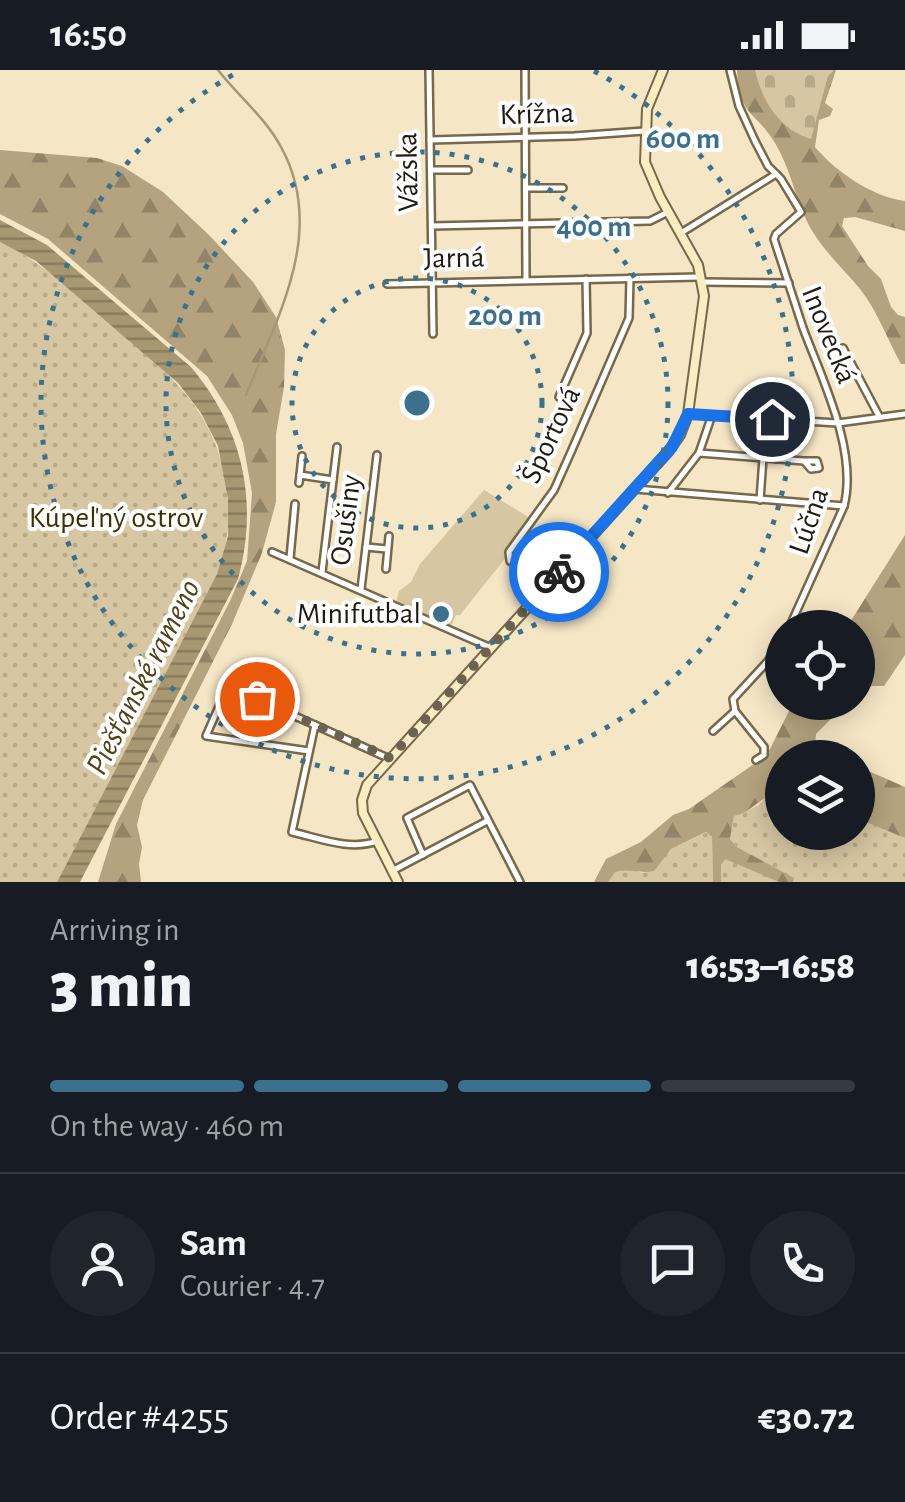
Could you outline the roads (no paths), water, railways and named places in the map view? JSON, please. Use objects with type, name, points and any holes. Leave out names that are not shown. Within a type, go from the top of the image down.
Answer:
[{"type":"main road","points":[[398,882],[363,813],[362,795],[369,782],[635,489],[678,439],[688,414],[704,313],[702,280],[648,170],[644,131],[650,99],[663,70]]},
{"type":"street","name":"Vážska","points":[[429,70],[433,334]]},
{"type":"street","points":[[524,70],[526,280]]},
{"type":"street","points":[[730,70],[742,114],[768,166],[801,212],[774,237],[788,284]]},
{"type":"street","name":"Krížna","points":[[430,140],[644,131]]},
{"type":"street","points":[[431,170],[468,170]]},
{"type":"street","points":[[680,233],[776,174]]},
{"type":"street","points":[[525,188],[563,188]]},
{"type":"street","points":[[432,226],[650,221],[668,212]]},
{"type":"street","name":"Športová","points":[[546,586],[510,561],[508,552],[554,490],[629,318],[630,278]]},
{"type":"street","points":[[558,397],[587,334],[586,279]]},
{"type":"street","name":"Inovecká","points":[[702,280],[788,284],[838,423]]},
{"type":"street","name":"Jarná","points":[[387,284],[702,280]]},
{"type":"street","points":[[843,348],[880,417]]},
{"type":"street","points":[[688,414],[838,423],[905,414]]},
{"type":"street","points":[[668,493],[698,453],[712,414]]},
{"type":"street","name":"Lúčna","points":[[797,610],[847,495],[838,423]]},
{"type":"street","points":[[322,572],[337,446]]},
{"type":"street","points":[[698,453],[804,461]]},
{"type":"street","points":[[300,483],[302,456]]},
{"type":"street","name":"Osušiny","points":[[361,589],[377,456]]},
{"type":"street","points":[[760,500],[764,458]]},
{"type":"street","points":[[300,475],[333,480]]},
{"type":"street","points":[[635,489],[844,506]]},
{"type":"street","points":[[290,558],[296,526],[295,504]]},
{"type":"street","name":"Osušiny","points":[[386,570],[389,536]]},
{"type":"street","points":[[366,547],[387,549]]},
{"type":"street","points":[[272,552],[490,648]]},
{"type":"street","points":[[756,760],[764,755],[764,747],[735,712],[735,697],[765,665]]},
{"type":"street","points":[[309,751],[206,736],[228,686],[390,758]]},
{"type":"street","points":[[713,732],[735,712]]},
{"type":"street","points":[[315,724],[292,832],[343,844],[377,841]]},
{"type":"street","points":[[423,855],[407,822],[408,816],[470,785],[520,882]]},
{"type":"street","points":[[392,870],[488,821]]},
{"type":"waterway","points":[[218,70],[281,147],[294,178],[299,210],[293,272],[246,395]]},
{"type":"place","name":"Minifutbal","points":[[441,614]]},
{"type":"park label","name":"Kúpeľný ostrov","points":[[116,518]]},
{"type":"water label","name":"Piešťanské rameno","points":[[143,677]]}]
